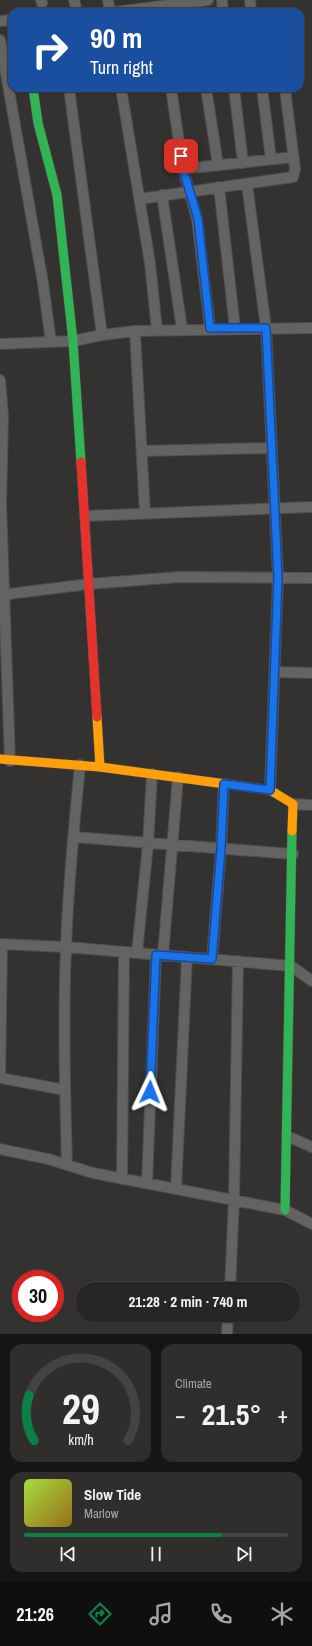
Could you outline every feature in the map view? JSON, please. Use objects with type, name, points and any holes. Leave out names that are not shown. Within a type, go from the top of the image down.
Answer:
[{"type":"street","points":[[177,8],[194,7],[208,0]]},
{"type":"street","points":[[0,40],[8,84]]},
{"type":"street","points":[[9,92],[44,283],[51,342]]},
{"type":"street","points":[[34,92],[38,123],[57,195],[73,341],[100,767]]},
{"type":"street","points":[[70,92],[102,335]]},
{"type":"street","points":[[122,92],[150,263],[157,330]]},
{"type":"street","points":[[172,92],[183,169],[198,219],[210,328]]},
{"type":"street","points":[[207,92],[218,165]]},
{"type":"street","points":[[234,92],[243,162]]},
{"type":"street","points":[[262,92],[271,160]]},
{"type":"street","points":[[139,199],[293,177],[295,169],[294,157],[285,92]]},
{"type":"street","points":[[183,169],[294,157]]},
{"type":"street","points":[[247,184],[266,328],[278,577],[270,790]]},
{"type":"street","points":[[219,187],[235,328]]},
{"type":"street","points":[[162,195],[182,329]]},
{"type":"street","points":[[0,344],[73,341],[102,335],[136,331],[210,328],[312,328]]},
{"type":"street","points":[[136,331],[145,513]]},
{"type":"street","points":[[0,380],[3,416],[1,504],[5,760],[100,767],[270,790],[293,804],[312,805]]},
{"type":"street","points":[[142,451],[272,448]]},
{"type":"street","points":[[85,516],[312,507]]},
{"type":"street","points":[[2,594],[179,576],[312,578]]},
{"type":"street","points":[[275,672],[312,673]]},
{"type":"street","points":[[67,1165],[64,1090],[66,947],[73,837],[80,766]]},
{"type":"street","points":[[136,953],[148,844],[152,774]]},
{"type":"street","points":[[146,1183],[160,955],[178,777]]},
{"type":"street","points":[[212,959],[221,849],[224,784]]},
{"type":"street","points":[[285,1210],[293,804]]},
{"type":"street","points":[[73,837],[172,846],[293,854]]},
{"type":"street","points":[[64,1090],[0,1078],[1,944],[66,947],[291,966],[312,981]]},
{"type":"street","points":[[122,1179],[124,952]]},
{"type":"street","points":[[176,1189],[187,958]]},
{"type":"street","points":[[230,1282],[234,1200],[238,962]]},
{"type":"street","points":[[287,1136],[312,1147]]},
{"type":"street","points":[[0,1150],[48,1159],[93,1173],[285,1210],[312,1224]]},
{"type":"street","points":[[227,1334],[228,1322]]},
{"type":"traffic: fast","points":[[34,92],[38,123],[57,195],[73,341],[81,462]]},
{"type":"traffic: fast","points":[[285,1210],[292,831]]},
{"type":"traffic: slow","points":[[97,717],[100,767]]},
{"type":"traffic: slow","points":[[0,759],[100,767],[270,790],[293,804],[292,831]]},
{"type":"traffic: jam","points":[[81,462],[97,717]]},
{"type":"route","points":[[150,1092],[156,955],[212,959],[221,849],[224,784],[270,790],[278,577],[266,328],[210,328],[198,219],[183,169],[181,156]]}]
